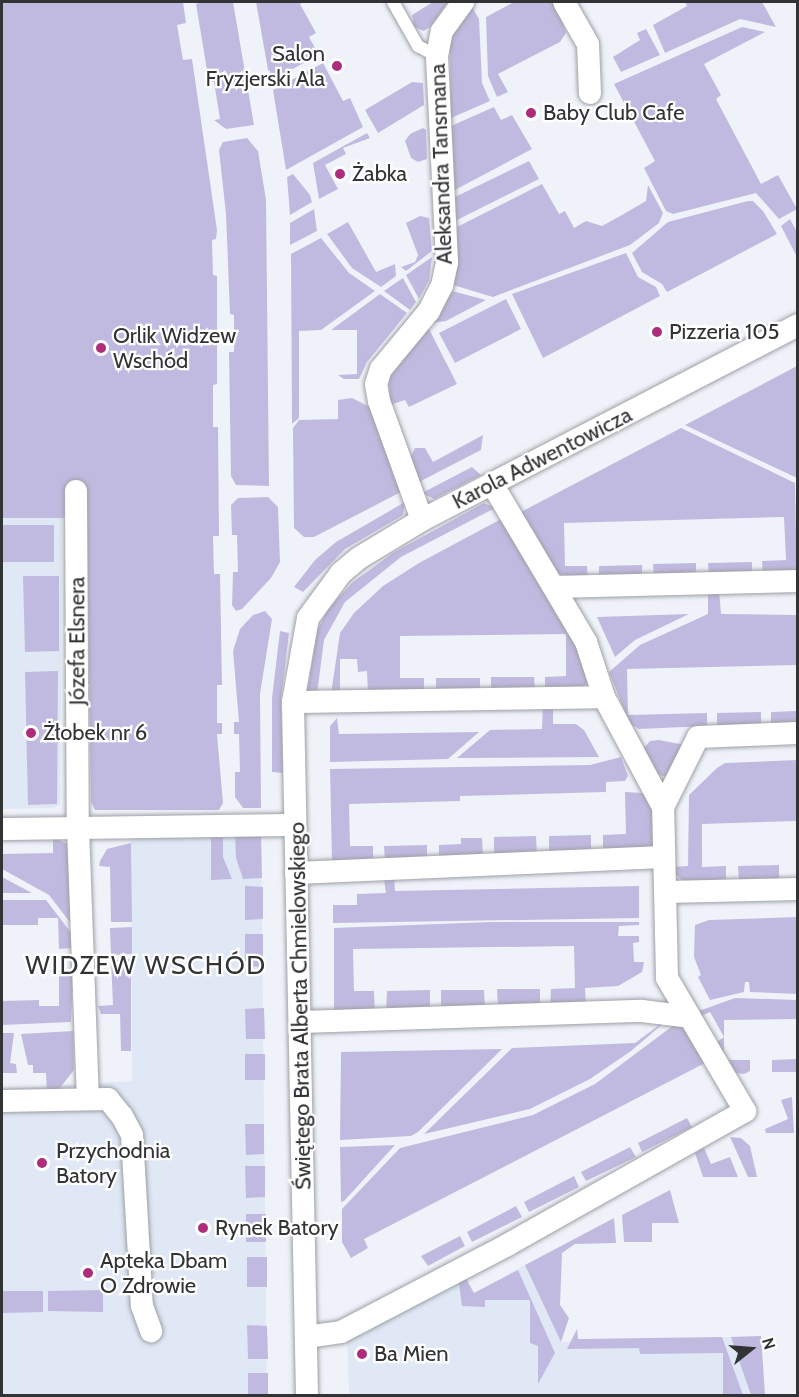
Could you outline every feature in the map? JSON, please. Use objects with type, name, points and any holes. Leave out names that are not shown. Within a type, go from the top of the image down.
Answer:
[{"type":"street","name":"Aleksandra Tansmana","points":[[422,520],[379,401],[376,384],[381,369],[429,311],[442,286],[447,262],[437,56],[442,31],[462,2]]},
{"type":"street","points":[[564,2],[588,44],[590,93]]},
{"type":"street","name":"Karola Adwentowicza","points":[[308,618],[340,573],[422,520],[798,326]]},
{"type":"street","points":[[306,1337],[341,1332],[509,1244],[745,1111],[668,978],[663,807],[604,697],[586,642],[492,484]]},
{"type":"street","name":"Józefa Elsnera","points":[[76,491],[78,828],[88,1097]]},
{"type":"street","points":[[554,587],[798,581]]},
{"type":"street","name":"Świętego Brata Alberta Chmielowskiego","points":[[307,1395],[302,1022],[294,825],[293,702],[308,618]]},
{"type":"street","points":[[293,702],[604,697]]},
{"type":"street","points":[[663,807],[698,737],[798,733]]},
{"type":"street","points":[[2,829],[294,825]]},
{"type":"street","points":[[296,873],[664,857]]},
{"type":"street","points":[[666,892],[798,889]]},
{"type":"street","points":[[642,1011],[668,978]]},
{"type":"street","points":[[302,1022],[642,1011],[690,1017]]},
{"type":"street","points":[[2,1101],[88,1097],[108,1099],[132,1135],[142,1306],[151,1332]]},
{"type":"lane","points":[[393,2],[418,46],[437,56]]},
{"type":"shaded area","points":[[2,2],[183,2],[186,23],[177,25],[183,60],[192,59],[217,230],[216,239],[212,240],[213,275],[217,276],[217,384],[213,385],[213,427],[218,427],[219,536],[213,536],[214,574],[220,574],[222,685],[217,685],[217,723],[222,723],[222,734],[217,734],[223,803],[219,810],[95,810],[91,802],[87,518],[2,518]]},
{"type":"shaded area","points":[[233,2],[254,125],[226,129],[214,120],[220,119],[214,82],[209,82],[196,4]]},
{"type":"shaded area","points":[[256,2],[303,2],[300,4],[316,33],[309,37],[319,55],[270,81]]},
{"type":"shaded area","points":[[433,2],[448,2],[431,26],[424,31],[414,27],[412,15]]},
{"type":"shaded area","points":[[514,2],[556,2],[566,33],[560,42],[498,74],[508,92],[497,97],[488,76],[486,17]]},
{"type":"shaded area","points":[[685,2],[762,2],[776,27],[740,19],[665,53],[653,25],[687,6]]},
{"type":"shaded area","points":[[471,5],[479,19],[482,83],[490,101],[451,118],[450,46],[455,27]]},
{"type":"shaded area","points":[[742,27],[765,32],[704,64],[721,95],[716,99],[761,184],[778,175],[797,209],[779,219],[756,193],[673,214],[666,211],[644,168],[655,161],[614,84]]},
{"type":"shaded area","points":[[646,29],[660,55],[621,72],[613,57],[640,40],[637,33]]},
{"type":"shaded area","points":[[323,63],[343,101],[350,98],[363,127],[286,170],[273,90]]},
{"type":"shaded area","points":[[412,82],[423,83],[424,105],[378,133],[365,110]]},
{"type":"shaded area","points":[[494,107],[501,120],[512,115],[532,149],[453,191],[451,126]]},
{"type":"shaded area","points":[[423,128],[426,130],[427,159],[418,162],[411,158],[405,141],[410,134]]},
{"type":"shaded area","points":[[367,133],[370,138],[343,148],[346,154],[325,165],[338,189],[319,199],[313,163]]},
{"type":"shaded area","points":[[247,138],[258,151],[266,200],[269,486],[236,485],[231,476],[229,352],[234,352],[234,315],[230,314],[226,214],[219,150],[223,142]]},
{"type":"shaded area","points":[[529,161],[539,179],[455,221],[455,197]]},
{"type":"shaded area","points":[[293,174],[310,195],[312,202],[290,215],[287,177]]},
{"type":"shaded area","points":[[542,184],[559,214],[565,211],[574,228],[586,221],[602,226],[622,215],[646,201],[648,185],[663,213],[659,223],[630,245],[493,297],[453,285],[458,266],[457,227]]},
{"type":"shaded area","points":[[753,201],[763,211],[777,234],[667,292],[662,284],[642,272],[632,253],[668,222]]},
{"type":"shaded area","points":[[314,209],[317,231],[290,245],[290,223]]},
{"type":"shaded area","points":[[420,216],[429,218],[432,251],[406,271],[401,267],[415,262],[418,255],[406,223]]},
{"type":"shaded area","points":[[790,219],[797,232],[797,257],[781,226]]},
{"type":"shaded area","points":[[348,222],[376,272],[395,264],[396,276],[381,287],[352,268],[327,234]]},
{"type":"shaded area","points":[[321,238],[349,273],[375,291],[321,330],[299,331],[299,418],[292,424],[291,254]]},
{"type":"shaded area","points":[[626,253],[638,277],[656,287],[660,296],[543,358],[512,294]]},
{"type":"shaded area","points":[[432,257],[429,280],[419,299],[406,275]]},
{"type":"shaded area","points":[[403,278],[416,302],[410,310],[384,291]]},
{"type":"shaded area","points":[[452,291],[486,300],[446,321],[432,323]]},
{"type":"shaded area","points":[[380,294],[407,313],[367,362],[359,379],[344,379],[338,375],[357,374],[357,330],[331,330]]},
{"type":"shaded area","points":[[506,299],[521,329],[455,363],[439,333]]},
{"type":"shaded area","points":[[428,327],[457,384],[409,407],[405,400],[390,405],[389,378]]},
{"type":"shaded area","points":[[797,366],[797,478],[685,425]]},
{"type":"shaded area","points":[[352,398],[370,407],[401,492],[314,537],[304,537],[294,528],[293,428],[299,420],[338,419],[338,400]]},
{"type":"shaded area","points":[[681,428],[795,483],[797,572],[763,574],[762,561],[786,560],[784,517],[564,523],[565,566],[587,566],[588,579],[558,574],[519,513]]},
{"type":"shaded area","points":[[483,435],[481,450],[419,482],[410,458],[415,448],[425,448],[433,462]]},
{"type":"shaded area","points":[[472,467],[481,475],[434,499],[422,493]]},
{"type":"shaded area","points":[[268,497],[278,507],[280,562],[271,578],[242,609],[236,611],[232,605],[233,572],[238,572],[237,535],[232,535],[231,505],[238,498]]},
{"type":"shaded area","points":[[405,502],[403,515],[345,549],[303,592],[294,587],[315,560],[336,542]]},
{"type":"shaded area","points":[[484,503],[495,508],[401,557],[345,602],[324,640],[317,694],[307,694],[317,631],[327,610],[353,582],[393,553]]},
{"type":"shaded area","name":"Żłobek nr 6","points":[[2,518],[62,518],[60,805],[52,808],[2,809]]},
{"type":"shaded area","points":[[503,518],[572,632],[588,682],[582,687],[545,689],[545,677],[566,676],[566,634],[400,636],[400,678],[424,678],[424,691],[368,693],[367,671],[358,672],[357,659],[340,659],[340,694],[331,694],[340,633],[354,613],[383,586],[419,563]]},
{"type":"shaded area","points":[[2,525],[54,525],[54,562],[2,562]]},
{"type":"shaded area","points":[[752,562],[752,574],[709,576],[708,563]]},
{"type":"shaded area","points":[[696,563],[696,576],[654,577],[653,564]]},
{"type":"shaded area","points":[[642,565],[642,577],[599,578],[599,566]]},
{"type":"shaded area","points":[[23,576],[59,576],[59,651],[25,652]]},
{"type":"shaded area","points":[[708,590],[719,590],[721,614],[797,615],[797,665],[627,669],[628,715],[707,713],[707,726],[639,729],[630,724],[609,672],[640,645],[708,614]]},
{"type":"shaded area","points":[[265,611],[272,619],[260,694],[261,808],[243,808],[235,797],[235,772],[240,772],[239,734],[234,734],[234,722],[239,722],[233,651],[240,629],[253,615]]},
{"type":"shaded area","points":[[689,614],[635,640],[615,657],[597,617]]},
{"type":"shaded area","points":[[280,631],[289,633],[281,699],[283,773],[272,772],[272,698]]},
{"type":"shaded area","points":[[58,671],[57,804],[28,805],[25,672]]},
{"type":"shaded area","points":[[491,677],[534,677],[535,689],[491,690]]},
{"type":"shaded area","points":[[436,678],[480,678],[480,690],[436,692]]},
{"type":"shaded area","points":[[543,703],[553,703],[553,724],[576,724],[584,730],[599,757],[457,758],[490,730],[542,729]]},
{"type":"shaded area","points":[[797,711],[797,724],[771,725],[771,712]]},
{"type":"shaded area","points":[[761,712],[761,725],[717,726],[717,713]]},
{"type":"shaded area","points":[[337,718],[339,734],[479,732],[448,759],[330,762],[330,726]]},
{"type":"shaded area","points":[[659,740],[685,745],[668,777],[658,775],[643,749],[650,741]]},
{"type":"shaded area","points":[[621,757],[628,776],[625,781],[606,782],[606,792],[460,796],[460,801],[349,804],[350,846],[373,846],[373,860],[332,861],[330,769],[590,765]]},
{"type":"shaded area","points":[[797,760],[797,821],[702,824],[702,867],[726,866],[726,883],[685,883],[674,873],[672,867],[688,866],[689,795],[717,768],[725,763]]},
{"type":"shaded area","points":[[625,792],[642,793],[651,799],[655,809],[653,845],[644,851],[603,853],[603,835],[626,834]]},
{"type":"shaded area","points":[[131,833],[261,834],[267,1395],[2,1396],[2,1089],[132,1081]]},
{"type":"shaded area","points":[[261,834],[262,878],[243,879],[236,858],[235,835]]},
{"type":"shaded area","points":[[211,835],[223,835],[223,857],[232,879],[211,880]]},
{"type":"shaded area","points":[[591,835],[591,854],[549,856],[549,836]]},
{"type":"shaded area","points":[[536,836],[537,855],[494,856],[494,837]]},
{"type":"shaded area","points":[[53,837],[69,845],[72,925],[49,895],[2,869],[2,854],[53,853]]},
{"type":"shaded area","points":[[461,838],[482,838],[483,856],[439,858],[439,845],[461,844]]},
{"type":"shaded area","points":[[131,843],[132,922],[111,922],[110,867],[99,866],[100,861],[107,849]]},
{"type":"shaded area","points":[[427,845],[427,858],[385,860],[384,846]]},
{"type":"shaded area","points":[[779,865],[779,882],[739,883],[738,866]]},
{"type":"shaded area","points":[[383,874],[394,874],[395,891],[639,886],[639,918],[333,923],[333,905],[357,905],[357,894],[386,893]]},
{"type":"shaded area","points":[[2,877],[32,893],[2,893]]},
{"type":"shaded area","points":[[245,886],[263,887],[263,919],[245,920]]},
{"type":"shaded area","points":[[2,900],[46,900],[72,934],[72,948],[59,949],[58,918],[38,918],[38,925],[2,925]]},
{"type":"shaded area","points":[[797,917],[797,994],[750,992],[749,982],[745,982],[744,992],[710,1000],[698,977],[701,975],[694,957],[695,925],[709,920]]},
{"type":"shaded area","points":[[492,922],[639,922],[639,925],[619,926],[618,936],[639,936],[639,942],[633,943],[634,962],[644,962],[642,972],[618,986],[585,988],[586,1007],[550,1009],[551,989],[575,988],[574,946],[353,949],[354,991],[374,991],[375,1013],[334,1014],[334,928]]},
{"type":"shaded area","points":[[132,927],[132,954],[111,955],[110,928]]},
{"type":"shaded area","points":[[245,934],[263,934],[263,967],[245,966]]},
{"type":"shaded area","points":[[131,959],[131,1051],[121,1051],[120,1014],[101,1014],[98,1006],[113,1005],[111,960]]},
{"type":"shaded area","points":[[73,972],[71,1022],[2,1025],[2,1001],[39,1000],[39,1006],[59,1006],[59,973]]},
{"type":"shaded area","points":[[497,989],[540,989],[540,1009],[498,1010]]},
{"type":"shaded area","points":[[430,990],[430,1011],[386,1012],[387,991]]},
{"type":"shaded area","points":[[441,990],[484,990],[485,1009],[441,1011]]},
{"type":"shaded area","points":[[735,998],[797,1000],[797,1019],[724,1020],[724,1037],[710,1012],[699,1017],[696,1012]]},
{"type":"shaded area","points":[[264,1008],[265,1039],[246,1039],[245,1009]]},
{"type":"shaded area","points":[[657,1018],[665,1022],[631,1051],[590,1079],[530,1109],[424,1134],[512,1048],[635,1043],[658,1026]]},
{"type":"shaded area","points":[[678,1022],[704,1049],[709,1061],[364,1239],[368,1248],[351,1258],[342,1242],[342,1209],[400,1148],[533,1115],[595,1084]]},
{"type":"shaded area","points":[[73,1031],[74,1070],[59,1089],[47,1091],[46,1073],[33,1073],[33,1065],[28,1065],[21,1034]]},
{"type":"shaded area","points":[[2,1033],[14,1033],[10,1063],[16,1064],[17,1073],[2,1073]]},
{"type":"shaded area","points":[[724,1037],[724,1060],[750,1060],[750,1071],[744,1074],[728,1072],[714,1044]]},
{"type":"shaded area","points":[[502,1049],[418,1132],[411,1136],[340,1140],[341,1052]]},
{"type":"shaded area","points":[[245,1054],[265,1054],[265,1080],[245,1080]]},
{"type":"shaded area","points":[[797,1059],[797,1072],[772,1072],[772,1060]]},
{"type":"shaded area","points":[[792,1097],[794,1133],[766,1133],[765,1129],[788,1119],[781,1100]]},
{"type":"shaded area","points":[[687,1118],[692,1127],[642,1152],[638,1143]]},
{"type":"shaded area","points":[[245,1124],[264,1124],[264,1154],[246,1155]]},
{"type":"shaded area","points":[[730,1137],[741,1138],[750,1146],[757,1177],[748,1177]]},
{"type":"shaded area","points":[[395,1145],[344,1201],[341,1202],[340,1147]]},
{"type":"shaded area","points":[[630,1147],[636,1157],[586,1181],[581,1172]]},
{"type":"shaded area","points":[[704,1148],[711,1164],[730,1157],[738,1177],[703,1177],[695,1153]]},
{"type":"shaded area","points":[[245,1166],[265,1166],[265,1197],[246,1198]]},
{"type":"shaded area","points":[[574,1176],[579,1187],[529,1212],[524,1202]]},
{"type":"shaded area","points":[[670,1190],[679,1223],[652,1223],[652,1242],[624,1242],[622,1215]]},
{"type":"shaded area","points":[[516,1206],[522,1217],[472,1242],[467,1232]]},
{"type":"shaded area","points":[[246,1214],[266,1214],[266,1242],[246,1242]]},
{"type":"shaded area","points":[[614,1218],[616,1243],[575,1244],[562,1253],[560,1305],[569,1318],[561,1342],[525,1265]]},
{"type":"shaded area","points":[[460,1236],[465,1246],[428,1266],[421,1256]]},
{"type":"shaded area","points":[[247,1257],[267,1257],[267,1287],[247,1287]]},
{"type":"shaded area","points":[[525,1265],[561,1342],[761,1336],[764,1395],[349,1395],[347,1336],[464,1275],[474,1293]]},
{"type":"shaded area","points":[[518,1270],[555,1353],[538,1384],[538,1346],[530,1343],[530,1300],[485,1300],[485,1307],[462,1306],[458,1277],[464,1275],[474,1293]]},
{"type":"shaded area","points":[[103,1290],[103,1312],[48,1311],[48,1291]]},
{"type":"shaded area","points":[[2,1291],[43,1291],[43,1312],[2,1313]]},
{"type":"shaded area","points":[[247,1325],[267,1326],[268,1359],[248,1359]]},
{"type":"shaded area","points":[[577,1329],[578,1339],[722,1337],[743,1395],[723,1395],[723,1353],[640,1354],[639,1348],[567,1349]]},
{"type":"shaded area","points":[[761,1336],[765,1394],[789,1395],[751,1395],[731,1337]]},
{"type":"shaded area","points":[[248,1373],[268,1373],[268,1395],[248,1395]]},
{"type":"place","name":"Salon Fryzjerski Ala","points":[[337,66]]},
{"type":"place","name":"Baby Club Cafe","points":[[531,113]]},
{"type":"place","name":"Żabka","points":[[340,174]]},
{"type":"place","name":"Pizzeria 105","points":[[657,332]]},
{"type":"place","name":"Orlik Widzew Wschód","points":[[101,348]]},
{"type":"place","name":"Żłobek nr 6","points":[[31,733]]},
{"type":"place","name":"Przychodnia Batory","points":[[42,1163]]},
{"type":"place","name":"Rynek Batory","points":[[203,1228]]},
{"type":"place","name":"Apteka Dbam O Zdrowie","points":[[88,1273]]},
{"type":"place","name":"Ba Mien","points":[[362,1354]]},
{"type":"district","name":"WIDZEW WSCHÓD","points":[[146,966]]}]
